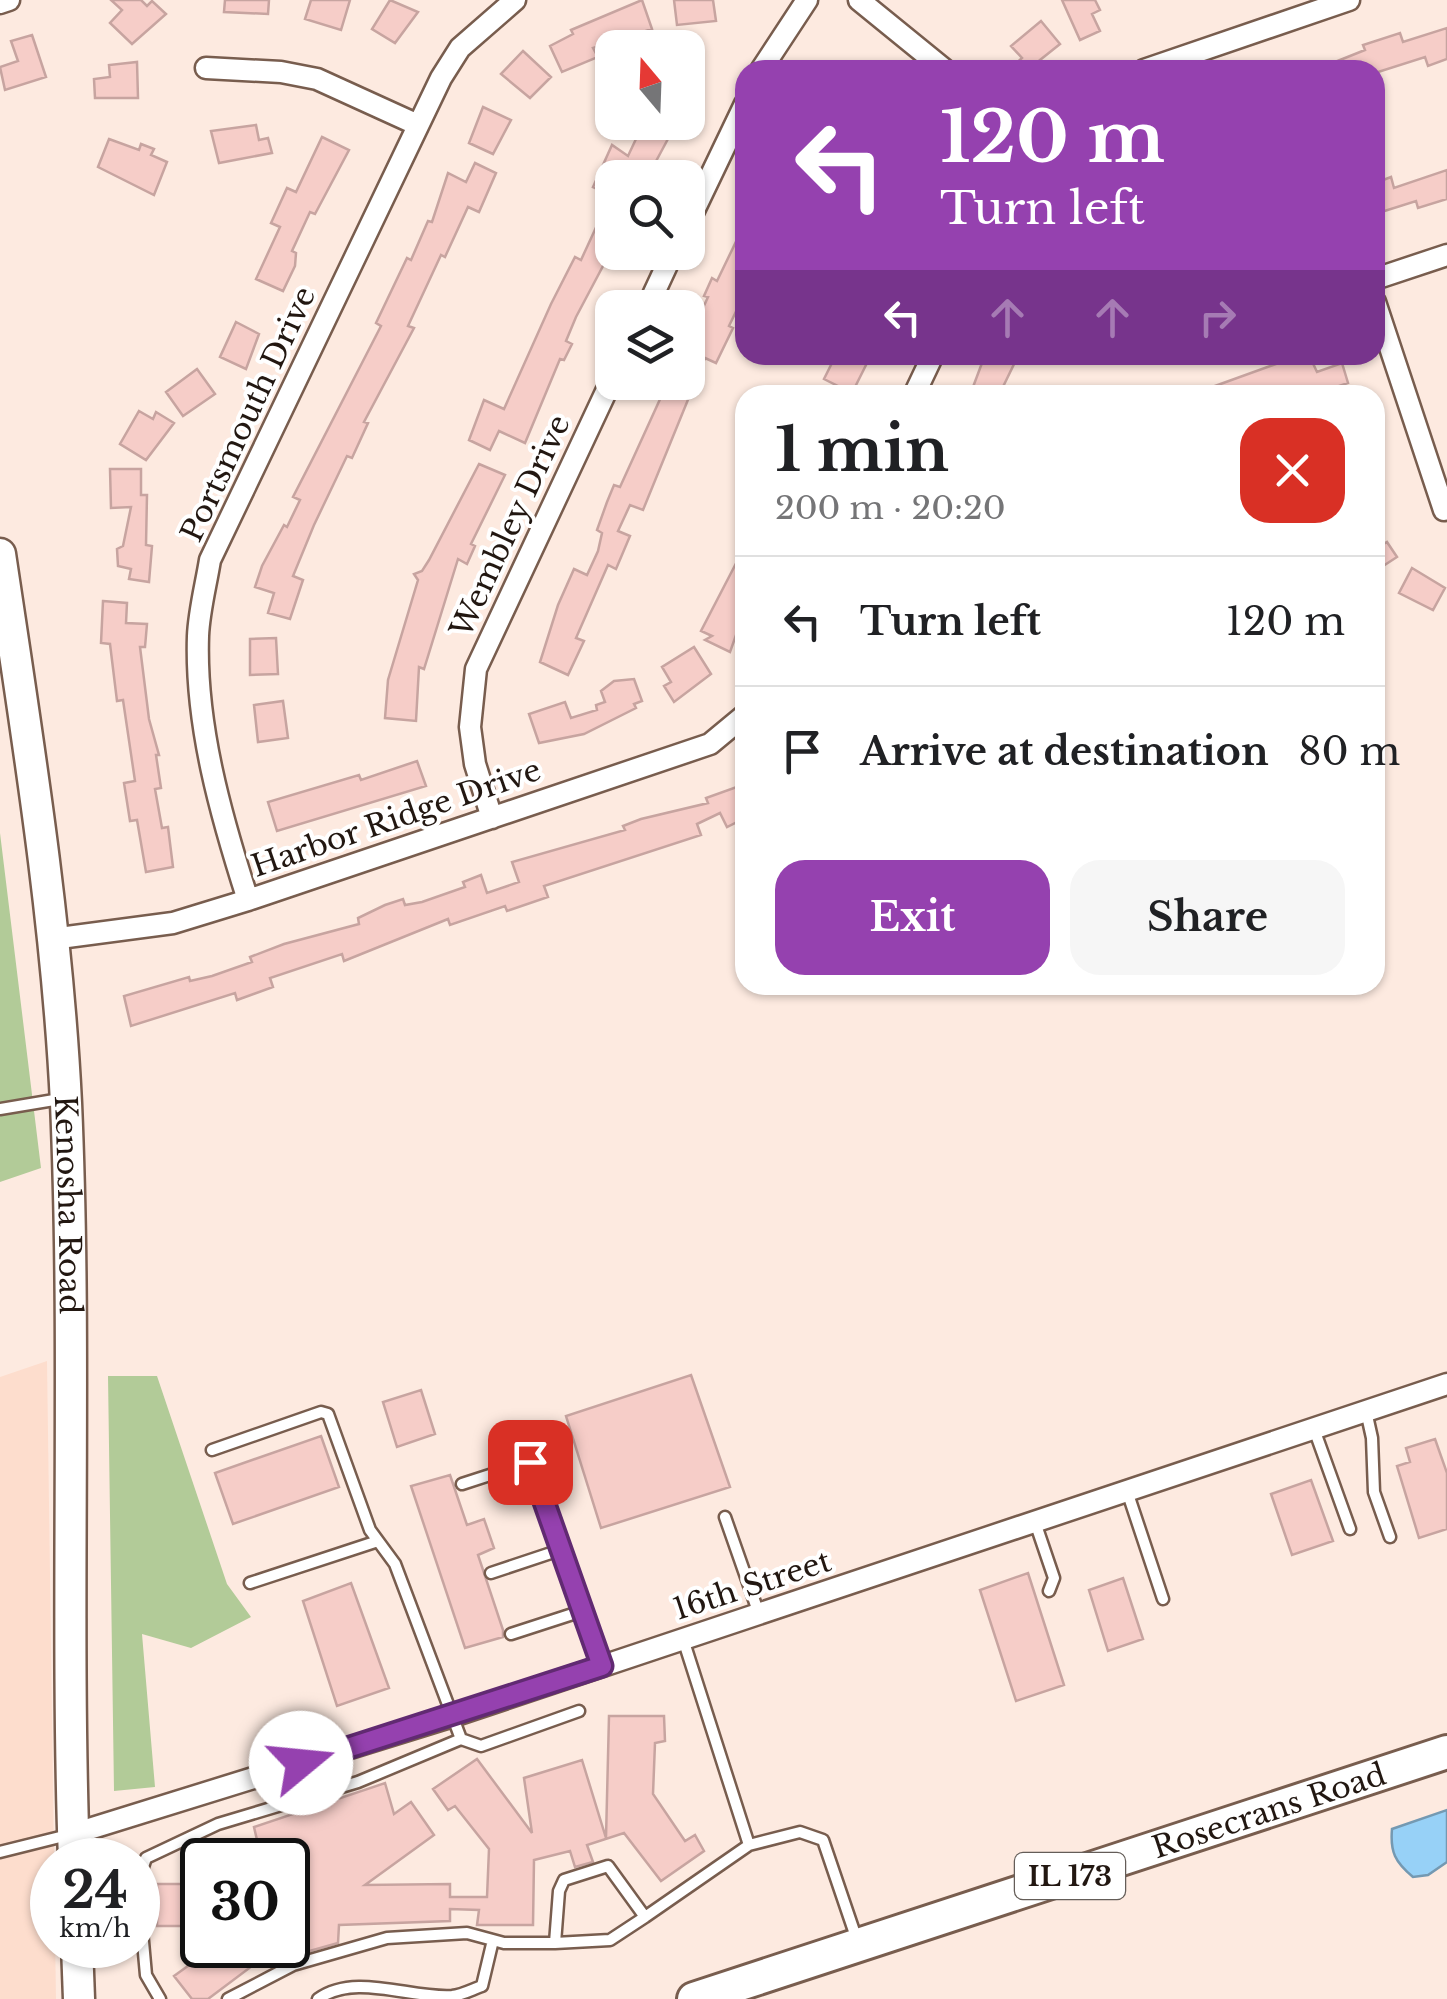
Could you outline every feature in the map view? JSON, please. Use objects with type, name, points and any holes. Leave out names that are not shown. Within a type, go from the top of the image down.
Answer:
[{"type":"main road","name":"Rosecrans Road","points":[[694,1999],[1447,1752]]},
{"type":"street","points":[[0,3],[9,0]]},
{"type":"street","name":"Portsmouth Drive","points":[[248,900],[220,811],[198,668],[198,631],[210,560],[418,125],[460,48],[515,0]]},
{"type":"street","points":[[768,60],[807,0]]},
{"type":"street","points":[[859,0],[933,60]]},
{"type":"street","points":[[1173,60],[1349,0]]},
{"type":"street","points":[[206,68],[317,79],[418,125]]},
{"type":"street","points":[[705,188],[735,125]]},
{"type":"street","points":[[1385,277],[1447,255]]},
{"type":"street","points":[[1385,332],[1444,510]]},
{"type":"street","name":"Wembley Drive","points":[[492,818],[474,764],[470,726],[476,670],[602,400]]},
{"type":"street","name":"Kenosha Road","points":[[0,554],[52,938],[66,1098],[74,1354],[74,1838]]},
{"type":"street","name":"Harbor Ridge Drive","points":[[52,938],[173,922],[248,900],[710,744],[735,723]]},
{"type":"street","name":"16th Street","points":[[100,1838],[1447,1384]]},
{"type":"street","points":[[78,1968],[79,1999]]},
{"type":"lane","points":[[0,1109],[66,1098]]},
{"type":"lane","points":[[1366,1411],[1372,1438],[1374,1492],[1390,1537]]},
{"type":"lane","points":[[212,1450],[321,1412],[328,1414],[378,1541],[395,1564],[461,1739]]},
{"type":"lane","points":[[1314,1429],[1350,1528]]},
{"type":"lane","points":[[462,1484],[530,1462],[602,1666]]},
{"type":"lane","points":[[1127,1491],[1163,1599]]},
{"type":"lane","points":[[725,1516],[759,1614]]},
{"type":"lane","points":[[1035,1522],[1054,1578],[1050,1592]]},
{"type":"lane","points":[[250,1583],[378,1541]]},
{"type":"lane","points":[[491,1574],[560,1550]]},
{"type":"lane","points":[[510,1634],[582,1612]]},
{"type":"lane","points":[[683,1639],[749,1845]]},
{"type":"lane","points":[[160,1851],[218,1824],[358,1782],[461,1739],[481,1746],[579,1712]]},
{"type":"lane","points":[[228,1999],[293,1965],[387,1938],[467,1933],[492,1940],[610,1940],[749,1845],[800,1832],[822,1840],[858,1945]]},
{"type":"lane","points":[[0,1852],[30,1850]]},
{"type":"lane","points":[[555,1943],[558,1891],[564,1880],[608,1866],[645,1917]]},
{"type":"lane","points":[[318,1999],[363,1988],[453,1996],[482,1986],[492,1940]]},
{"type":"lane","points":[[145,1968],[160,1999]]},
{"type":"shaded area","points":[[47,1361],[54,1838],[30,1838],[30,1968],[56,1968],[56,1999],[0,1999],[0,1377]]},
{"type":"green space","points":[[0,833],[41,1168],[0,1182]]},
{"type":"green space","points":[[108,1376],[157,1376],[227,1584],[251,1617],[191,1648],[142,1634],[155,1787],[114,1791]]},
{"type":"water","points":[[1447,1810],[1447,1862],[1428,1875],[1413,1877],[1395,1856],[1392,1829]]},
{"type":"building","points":[[111,0],[141,0],[147,6],[152,1],[166,14],[132,44],[110,23],[122,10]]},
{"type":"building","points":[[225,0],[269,0],[268,14],[224,12]]},
{"type":"building","points":[[311,0],[350,0],[341,30],[305,19]]},
{"type":"building","points":[[390,0],[418,12],[395,43],[372,29]]},
{"type":"building","points":[[642,0],[652,29],[595,30],[595,58],[562,72],[550,46],[573,34],[571,30]]},
{"type":"building","points":[[674,0],[713,0],[716,21],[677,25]]},
{"type":"building","points":[[1062,0],[1095,0],[1100,10],[1092,14],[1100,31],[1080,40]]},
{"type":"building","points":[[1041,21],[1060,44],[1040,60],[1020,60],[1011,46]]},
{"type":"building","points":[[1447,28],[1447,59],[1428,66],[1425,57],[1385,70],[1385,60],[1340,60],[1365,50],[1363,45],[1400,33],[1403,42]]},
{"type":"building","points":[[32,35],[46,77],[5,90],[0,67],[18,61],[11,41]]},
{"type":"building","points":[[523,51],[551,77],[530,98],[501,74]]},
{"type":"building","points":[[137,62],[138,98],[95,98],[94,79],[110,77],[109,65]]},
{"type":"building","points":[[483,107],[511,120],[493,154],[469,143]]},
{"type":"building","points":[[256,125],[259,140],[268,138],[272,153],[219,163],[211,131]]},
{"type":"building","points":[[322,137],[349,150],[315,214],[310,212],[292,251],[296,253],[295,266],[283,291],[256,279],[280,227],[271,223],[287,188],[296,192]]},
{"type":"building","points":[[109,139],[139,150],[141,144],[154,149],[151,155],[167,162],[154,195],[98,167]]},
{"type":"building","points":[[636,140],[667,140],[657,160],[605,160],[612,145],[628,156]]},
{"type":"building","points":[[475,163],[496,173],[479,212],[468,207],[445,257],[441,255],[408,326],[414,328],[364,422],[368,423],[352,458],[347,456],[314,525],[293,576],[303,580],[290,619],[268,613],[274,593],[255,587],[262,566],[300,500],[293,497],[381,326],[376,323],[407,258],[411,260],[428,221],[432,222],[448,173],[466,182]]},
{"type":"building","points":[[1447,170],[1447,199],[1418,208],[1416,201],[1385,211],[1385,179],[1391,177],[1394,188]]},
{"type":"building","points":[[595,230],[595,270],[601,270],[576,317],[566,341],[572,344],[564,360],[560,359],[525,443],[499,431],[490,450],[469,440],[484,400],[504,409],[575,257],[581,260]]},
{"type":"building","points":[[735,244],[735,314],[729,326],[733,328],[716,363],[705,358],[705,294],[712,278],[717,281]]},
{"type":"building","points":[[236,322],[259,334],[246,369],[220,357]]},
{"type":"building","points":[[831,365],[866,365],[856,385],[836,385],[824,379]]},
{"type":"building","points":[[981,365],[1014,365],[1004,385],[974,385]]},
{"type":"building","points":[[1273,365],[1314,365],[1317,372],[1343,365],[1348,383],[1342,385],[1218,385]]},
{"type":"building","points":[[197,369],[215,394],[183,416],[166,392]]},
{"type":"building","points":[[660,400],[688,400],[643,510],[630,505],[618,531],[630,536],[616,569],[608,565],[576,638],[584,641],[568,675],[540,662],[574,569],[587,575],[598,551],[602,533],[597,530],[607,502],[614,485],[620,487]]},
{"type":"building","points":[[139,411],[153,419],[156,412],[174,423],[146,460],[120,444]]},
{"type":"building","points":[[479,464],[505,475],[471,544],[475,546],[467,564],[458,559],[424,669],[419,667],[416,721],[385,718],[388,680],[418,580],[414,574],[422,571],[429,560]]},
{"type":"building","points":[[110,469],[141,469],[141,495],[147,495],[146,545],[152,546],[149,582],[129,579],[131,569],[118,566],[117,549],[123,546],[131,507],[111,508]]},
{"type":"building","points":[[1385,543],[1397,557],[1385,565]]},
{"type":"building","points":[[735,565],[735,638],[730,652],[705,640],[712,636],[701,631]]},
{"type":"building","points":[[1412,568],[1445,588],[1433,610],[1399,593]]},
{"type":"building","points":[[103,601],[127,603],[126,623],[147,624],[145,647],[140,647],[149,719],[159,755],[161,788],[155,789],[162,828],[168,827],[173,867],[146,872],[137,820],[130,821],[124,783],[135,781],[123,700],[117,701],[110,644],[101,643]]},
{"type":"building","points":[[276,638],[278,674],[250,675],[250,639]]},
{"type":"building","points":[[694,647],[711,674],[674,702],[664,686],[671,682],[662,667]]},
{"type":"building","points":[[634,679],[642,701],[634,704],[636,708],[584,734],[539,743],[529,714],[565,702],[571,718],[597,710],[596,705],[605,702],[601,691],[614,681]]},
{"type":"building","points":[[283,701],[288,738],[258,742],[254,705]]},
{"type":"building","points":[[417,761],[426,786],[277,831],[268,802],[359,775],[361,780]]},
{"type":"building","points":[[735,788],[735,823],[727,827],[720,813],[697,824],[701,835],[544,886],[548,897],[507,911],[505,906],[450,925],[448,919],[344,961],[342,954],[270,978],[273,987],[237,1000],[235,993],[131,1026],[124,996],[189,977],[190,981],[212,976],[252,962],[250,957],[284,944],[359,924],[358,918],[385,905],[403,899],[405,905],[422,902],[465,887],[463,882],[481,875],[487,893],[519,882],[512,862],[625,830],[623,826],[641,819],[708,803],[706,798]]},
{"type":"building","points":[[691,1375],[730,1487],[601,1528],[566,1416]]},
{"type":"building","points":[[421,1390],[435,1434],[397,1447],[383,1402]]},
{"type":"building","points":[[321,1436],[339,1487],[233,1524],[215,1473]]},
{"type":"building","points":[[1435,1439],[1447,1473],[1447,1529],[1419,1538],[1397,1466],[1410,1462],[1406,1448]]},
{"type":"building","points":[[450,1475],[467,1525],[484,1519],[494,1548],[478,1555],[503,1630],[503,1637],[465,1648],[411,1486]]},
{"type":"building","points":[[1311,1480],[1333,1541],[1292,1555],[1271,1494]]},
{"type":"building","points":[[1028,1573],[1064,1685],[1016,1701],[980,1590]]},
{"type":"building","points":[[1123,1578],[1143,1639],[1108,1651],[1089,1590]]},
{"type":"building","points":[[351,1583],[389,1688],[337,1706],[303,1601]]},
{"type":"building","points":[[609,1716],[664,1716],[665,1741],[655,1743],[653,1794],[685,1841],[695,1835],[704,1851],[661,1881],[624,1833],[587,1845],[593,1862],[575,1867],[570,1851],[534,1860],[533,1925],[477,1925],[479,1910],[450,1909],[450,1921],[339,1925],[338,1943],[310,1951],[310,1838],[257,1838],[254,1827],[385,1783],[394,1814],[411,1802],[434,1835],[365,1885],[450,1884],[450,1897],[487,1897],[489,1849],[455,1806],[448,1810],[433,1789],[477,1759],[532,1833],[524,1778],[582,1760],[606,1838]]},
{"type":"building","points":[[160,1884],[180,1884],[180,1926],[160,1926]]},
{"type":"building","points":[[185,1968],[249,1968],[208,1999],[192,1999],[174,1976]]},
{"type":"route","points":[[301,1763],[602,1666],[530,1462]]}]
